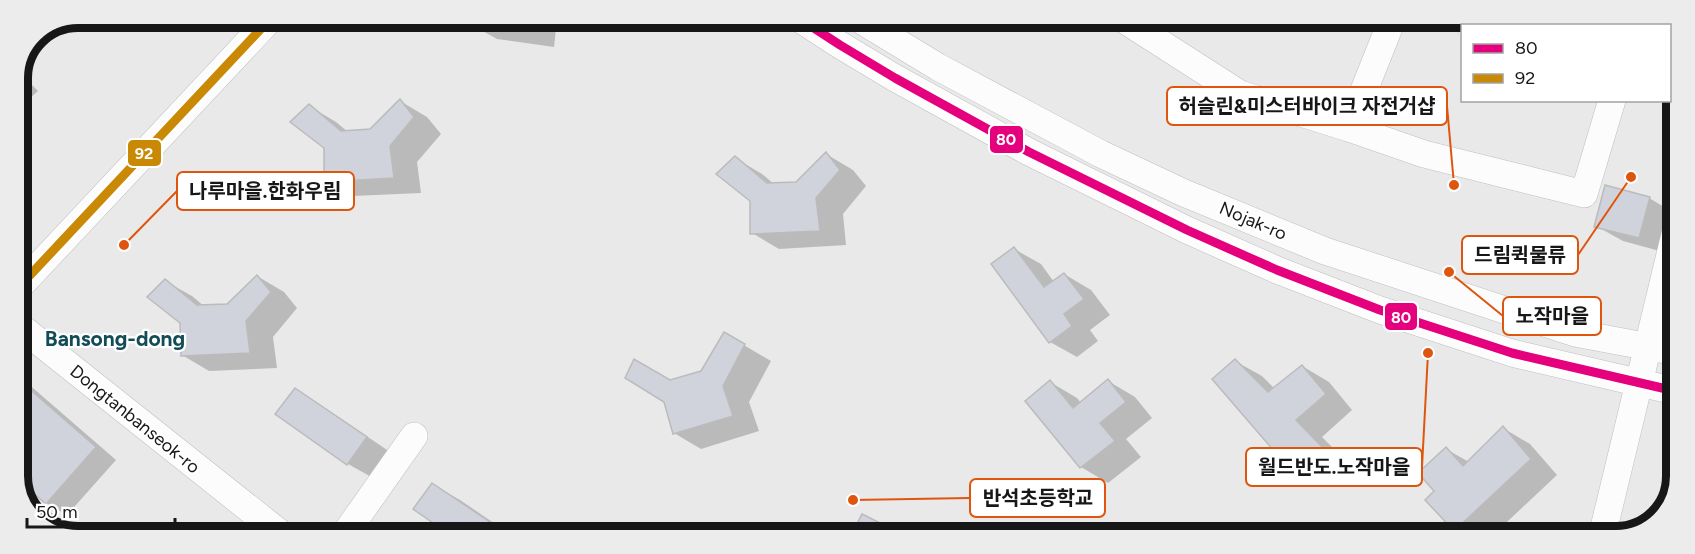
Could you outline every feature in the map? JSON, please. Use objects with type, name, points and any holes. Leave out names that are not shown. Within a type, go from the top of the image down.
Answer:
[{"type":"street","points":[[28,277],[261,28]]},
{"type":"street","name":"Nojak-ro","points":[[814,28],[960,115],[1029,152],[1187,230],[1277,270],[1370,306],[1512,353],[1666,389]]},
{"type":"street","name":"Nojak-ro","points":[[874,28],[938,67],[1101,154],[1184,193],[1325,251],[1575,333],[1666,350]]},
{"type":"street","points":[[1136,28],[1240,93],[1424,154],[1584,194],[1611,102]]},
{"type":"street","points":[[1349,128],[1389,28]]},
{"type":"street","points":[[1604,526],[1666,273]]},
{"type":"street","points":[[1512,353],[1533,337],[1530,326],[1521,316]]},
{"type":"street","name":"Dongtanbanseok-ro","points":[[29,333],[271,526]]},
{"type":"street","points":[[351,526],[414,436]]},
{"type":"building","points":[[400,99],[414,117],[390,146],[394,178],[324,182],[324,148],[290,122],[309,104],[341,131],[370,129]]},
{"type":"building","points":[[826,152],[840,170],[816,198],[820,231],[750,234],[750,201],[716,174],[735,156],[767,183],[796,182]]},
{"type":"building","points":[[1605,185],[1650,197],[1639,238],[1594,227]]},
{"type":"building","points":[[1014,247],[1044,287],[1064,273],[1084,299],[1064,314],[1072,326],[1049,343],[991,264]]},
{"type":"building","points":[[257,275],[271,292],[246,321],[250,353],[181,356],[180,323],[147,297],[165,279],[197,305],[227,304]]},
{"type":"building","points":[[724,332],[745,344],[723,386],[733,416],[673,434],[664,402],[625,378],[634,359],[670,380],[701,371]]},
{"type":"building","points":[[1235,359],[1268,392],[1302,365],[1326,394],[1296,420],[1324,449],[1293,473],[1212,379]]},
{"type":"building","points":[[1108,379],[1126,402],[1100,423],[1115,441],[1080,468],[1025,401],[1050,380],[1073,408]]},
{"type":"building","points":[[29,388],[96,447],[46,504],[30,489]]},
{"type":"building","points":[[295,388],[367,437],[347,465],[275,414]]},
{"type":"building","points":[[1503,426],[1531,459],[1459,526],[1449,526],[1425,500],[1434,491],[1418,473],[1446,447],[1463,466]]},
{"type":"building","points":[[432,483],[496,526],[437,526],[413,509]]},
{"type":"building","points":[[862,514],[886,526],[856,526]]},
{"type":"transit line","name":"92","points":[[28,277],[262,28]]},
{"type":"transit line","name":"80","points":[[814,28],[895,78],[1029,152],[1187,230],[1277,270],[1380,310],[1512,353],[1666,389]]},
{"type":"place","name":"드림퀵물류","points":[[1631,177]]},
{"type":"place","name":"허슬린&미스터바이크 자전거샵","points":[[1454,185]]},
{"type":"place","name":"나루마을.한화우림","points":[[124,245]]},
{"type":"place","name":"노작마을","points":[[1449,272]]},
{"type":"place","name":"월드반도.노작마을","points":[[1428,353]]},
{"type":"place","name":"반석초등학교","points":[[853,500]]},
{"type":"district","name":"Bansong-dong","points":[[115,339]]}]
